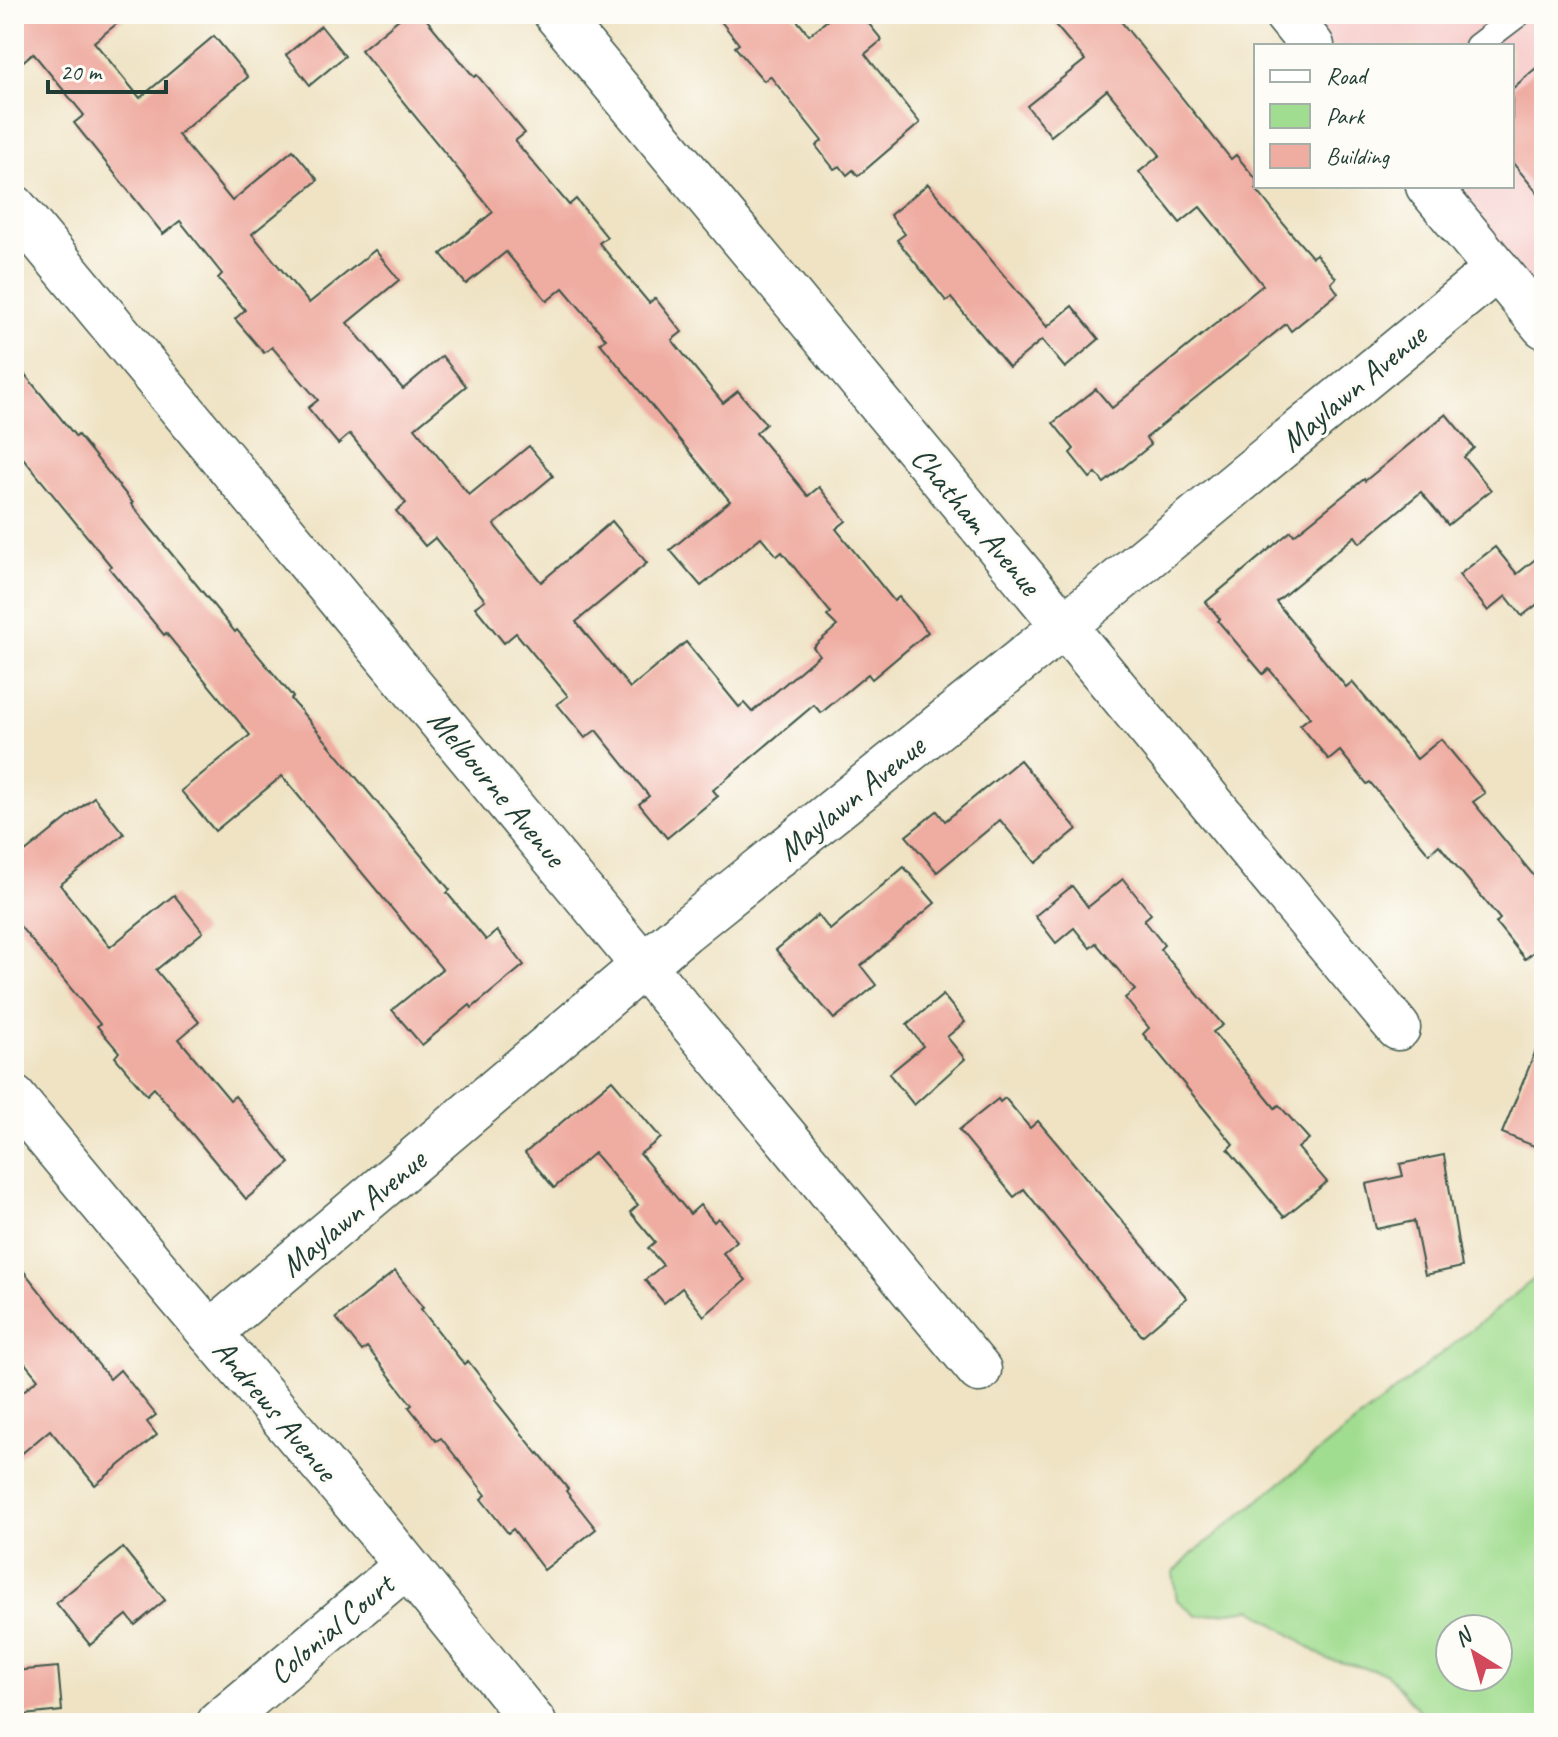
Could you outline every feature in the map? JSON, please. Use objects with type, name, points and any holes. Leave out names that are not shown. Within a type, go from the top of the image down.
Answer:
[{"type":"street","name":"Chatham Avenue","points":[[556,14],[1398,1028]]},
{"type":"street","points":[[1286,14],[1310,44]]},
{"type":"street","points":[[1430,188],[1544,326]]},
{"type":"street","name":"Melbourne Avenue","points":[[14,207],[979,1370]]},
{"type":"street","name":"Maylawn Avenue","points":[[210,1333],[684,931],[1064,626],[1497,269]]},
{"type":"street","name":"Andrews Avenue","points":[[14,1098],[534,1723]]},
{"type":"street","name":"Colonial Court","points":[[219,1723],[406,1566]]},
{"type":"lane","points":[[1480,44],[1519,14]]},
{"type":"shaded area","points":[[1286,14],[1544,14],[1544,326],[1430,188],[1514,188],[1514,44],[1310,44]]},
{"type":"green space","points":[[1544,1271],[1544,1723],[1430,1723],[1386,1673],[1327,1659],[1252,1609],[1197,1616],[1177,1600],[1173,1573],[1192,1554]]},
{"type":"building","points":[[14,14],[129,14],[94,42],[140,98],[214,36],[248,77],[178,135],[232,201],[293,150],[318,180],[252,234],[309,303],[375,250],[399,280],[347,323],[403,389],[442,356],[466,386],[415,428],[469,495],[529,446],[553,476],[494,525],[541,582],[612,521],[647,563],[576,622],[630,688],[686,642],[739,707],[744,703],[752,712],[819,655],[813,647],[837,626],[827,616],[831,613],[782,552],[777,556],[761,537],[701,586],[670,550],[730,501],[600,343],[606,339],[563,288],[547,301],[506,252],[466,284],[441,254],[493,212],[361,50],[405,14],[422,14],[525,133],[515,141],[569,205],[576,199],[607,237],[599,243],[649,303],[655,298],[682,332],[672,340],[723,403],[738,391],[766,424],[756,433],[808,496],[819,487],[846,521],[836,529],[894,601],[899,597],[928,632],[872,679],[868,674],[821,713],[814,705],[713,790],[718,796],[667,838],[639,804],[649,796],[596,730],[585,738],[557,704],[568,696],[516,633],[504,643],[475,607],[485,600],[435,538],[425,546],[396,511],[406,503],[350,434],[338,444],[308,408],[318,400],[272,347],[264,353],[235,319],[245,310],[218,278],[222,274],[180,221],[163,234],[74,123],[84,115],[33,53],[14,69]]},
{"type":"building","points":[[715,14],[792,14],[809,35],[835,14],[861,14],[882,40],[865,54],[920,123],[858,176],[853,170],[847,175],[840,166],[834,169],[816,146],[822,141],[770,76],[764,81],[735,47],[739,44]]},
{"type":"building","points":[[1046,14],[1115,14],[1231,159],[1236,155],[1254,177],[1254,188],[1290,232],[1312,257],[1316,254],[1336,278],[1331,283],[1338,293],[1291,331],[1286,324],[1146,438],[1151,445],[1104,483],[1096,473],[1090,478],[1070,453],[1074,449],[1053,423],[1096,389],[1112,408],[1263,285],[1200,207],[1180,223],[1139,172],[1160,155],[1107,90],[1051,136],[1027,106],[1085,60]]},
{"type":"building","points":[[321,26],[345,56],[310,85],[286,55]]},
{"type":"building","points":[[1544,61],[1544,201],[1514,164],[1514,87]]},
{"type":"building","points":[[928,184],[1047,327],[1072,306],[1099,339],[1065,368],[1042,340],[1009,367],[951,298],[946,301],[897,240],[905,234],[890,215]]},
{"type":"building","points":[[14,361],[76,437],[78,435],[235,632],[237,630],[293,697],[291,699],[450,890],[447,893],[486,940],[497,931],[524,965],[422,1045],[392,1010],[442,969],[282,776],[215,831],[181,791],[250,735],[109,568],[111,566],[14,447]]},
{"type":"building","points":[[1446,414],[1474,448],[1464,457],[1491,490],[1448,525],[1421,492],[1360,543],[1355,536],[1276,602],[1346,687],[1352,682],[1417,759],[1441,739],[1485,793],[1473,802],[1544,888],[1544,943],[1525,959],[1496,923],[1500,919],[1439,845],[1429,854],[1370,782],[1367,784],[1340,751],[1329,760],[1300,725],[1310,717],[1269,669],[1263,674],[1206,602],[1291,531],[1294,535]]},
{"type":"building","points":[[1495,547],[1517,574],[1544,552],[1544,599],[1522,616],[1506,596],[1488,611],[1459,575]]},
{"type":"building","points":[[1020,760],[1077,829],[1036,863],[1000,820],[937,872],[906,836],[937,811],[945,821]]},
{"type":"building","points":[[94,797],[124,834],[60,885],[110,947],[174,895],[203,932],[156,970],[199,1022],[179,1039],[230,1100],[235,1096],[290,1163],[246,1199],[154,1088],[147,1095],[115,1057],[119,1052],[97,1026],[100,1024],[14,919],[14,861]]},
{"type":"building","points":[[904,867],[935,903],[861,966],[876,985],[834,1019],[776,950],[818,915],[830,930]]},
{"type":"building","points":[[1123,879],[1151,914],[1144,920],[1164,945],[1160,949],[1223,1025],[1213,1032],[1275,1108],[1279,1105],[1309,1139],[1298,1148],[1327,1182],[1284,1217],[1228,1149],[1233,1144],[1143,1034],[1149,1028],[1125,998],[1135,990],[1096,943],[1090,948],[1074,928],[1056,943],[1035,916],[1072,886],[1088,907]]},
{"type":"building","points":[[943,995],[965,1022],[947,1037],[965,1059],[914,1105],[889,1074],[923,1046],[907,1025]]},
{"type":"building","points":[[1544,1033],[1544,1150],[1502,1133]]},
{"type":"building","points":[[612,1080],[661,1138],[640,1154],[690,1214],[700,1205],[714,1222],[718,1218],[737,1241],[723,1253],[746,1280],[704,1316],[682,1288],[664,1303],[645,1280],[663,1265],[648,1248],[655,1242],[630,1212],[638,1205],[594,1153],[554,1188],[525,1153]]},
{"type":"building","points":[[1005,1098],[1030,1128],[1038,1121],[1187,1298],[1142,1336],[1024,1189],[1014,1197],[959,1130],[998,1099],[1000,1102]]},
{"type":"building","points":[[1444,1155],[1462,1267],[1425,1275],[1414,1221],[1376,1229],[1366,1184],[1403,1176],[1400,1164]]},
{"type":"building","points":[[14,1259],[110,1379],[120,1370],[156,1415],[147,1422],[157,1435],[95,1485],[50,1430],[14,1460],[14,1399],[38,1379],[14,1350]]},
{"type":"building","points":[[395,1271],[421,1309],[464,1364],[468,1361],[596,1529],[544,1570],[513,1529],[508,1533],[481,1499],[486,1495],[441,1438],[436,1441],[367,1347],[362,1351],[336,1318]]},
{"type":"building","points":[[123,1548],[165,1600],[135,1625],[127,1615],[90,1645],[56,1603]]},
{"type":"building","points":[[58,1667],[62,1711],[14,1716],[14,1671]]}]
